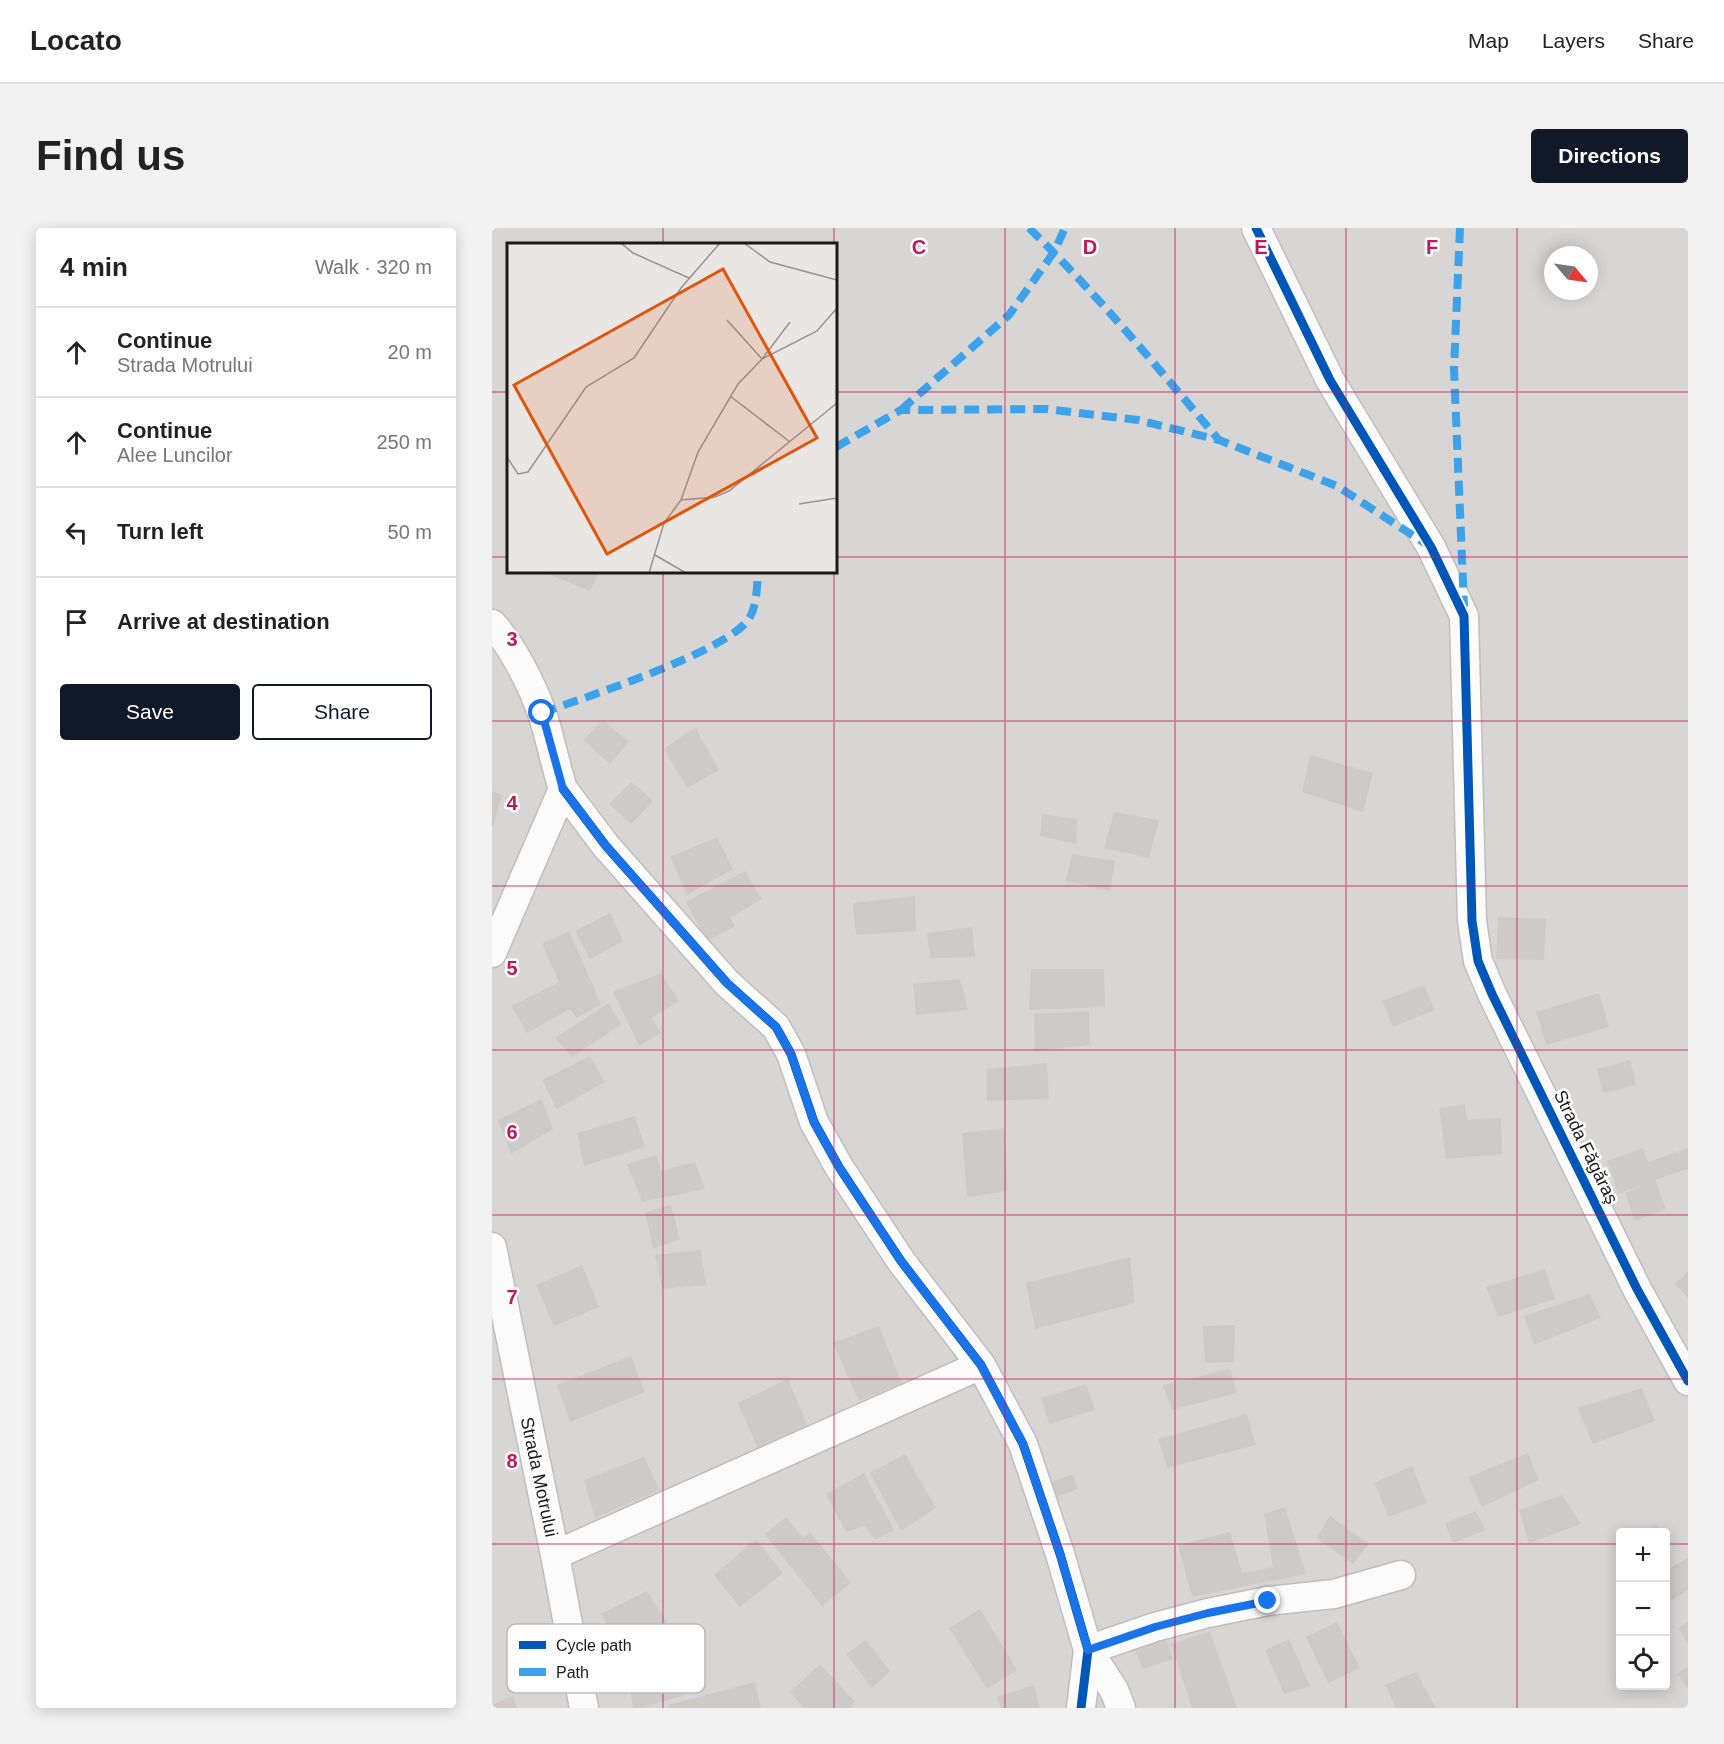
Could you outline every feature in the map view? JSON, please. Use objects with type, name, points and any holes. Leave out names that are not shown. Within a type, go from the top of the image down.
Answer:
[{"type":"street","name":"Strada Făgăraş","points":[[1256,228],[1330,380],[1431,547],[1464,616],[1472,921],[1478,961],[1492,994],[1632,1278],[1688,1381]]},
{"type":"street","points":[[492,624],[519,661],[542,713],[563,789],[606,846],[727,983],[776,1027],[791,1054],[814,1122],[839,1167],[901,1261],[981,1365],[1023,1444],[1060,1554],[1088,1650],[1114,1690],[1121,1708]]},
{"type":"street","points":[[492,953],[563,789]]},
{"type":"street","name":"Strada Motrului","points":[[492,1247],[568,1624]]},
{"type":"street","points":[[555,1555],[981,1365]]},
{"type":"street","points":[[1088,1650],[1155,1627],[1208,1613],[1268,1601],[1334,1594],[1401,1575]]},
{"type":"street","points":[[1081,1708],[1088,1650]]},
{"type":"street","name":"Strada Motrului","points":[[581,1693],[584,1708]]},
{"type":"shaded area","points":[[492,228],[1688,228],[1688,1708],[492,1708]]},
{"type":"building","points":[[545,573],[599,573],[590,591]]},
{"type":"building","points":[[603,720],[629,742],[610,764],[583,740]]},
{"type":"building","points":[[695,727],[719,770],[687,788],[664,749]]},
{"type":"building","points":[[1310,755],[1373,773],[1363,812],[1302,792]]},
{"type":"building","points":[[631,782],[653,801],[631,824],[609,804]]},
{"type":"building","points":[[492,791],[502,795],[493,826],[492,826]]},
{"type":"building","points":[[1114,812],[1159,820],[1149,858],[1104,848]]},
{"type":"building","points":[[1042,814],[1077,819],[1076,844],[1040,836]]},
{"type":"building","points":[[717,837],[733,869],[687,895],[670,857]]},
{"type":"building","points":[[1072,854],[1115,861],[1110,891],[1066,881]]},
{"type":"building","points":[[745,871],[762,899],[730,918],[735,926],[707,941],[686,902]]},
{"type":"building","points":[[915,896],[916,931],[856,935],[853,903]]},
{"type":"building","points":[[610,913],[623,941],[590,959],[575,931]]},
{"type":"building","points":[[1498,917],[1546,919],[1544,960],[1496,959]]},
{"type":"building","points":[[972,927],[975,957],[930,958],[927,933]]},
{"type":"building","points":[[569,931],[601,1004],[577,1018],[570,1009],[527,1033],[511,1006],[559,982],[542,944]]},
{"type":"building","points":[[1031,969],[1104,969],[1105,1007],[1029,1010]]},
{"type":"building","points":[[661,973],[679,1001],[652,1018],[661,1033],[639,1046],[613,992]]},
{"type":"building","points":[[960,979],[968,1010],[916,1015],[913,984]]},
{"type":"building","points":[[1424,985],[1435,1010],[1393,1027],[1382,1001]]},
{"type":"building","points":[[1599,993],[1609,1027],[1546,1045],[1536,1012]]},
{"type":"building","points":[[609,1003],[621,1025],[572,1057],[555,1038]]},
{"type":"building","points":[[1089,1011],[1090,1045],[1035,1051],[1034,1014]]},
{"type":"building","points":[[590,1056],[605,1082],[557,1109],[542,1080]]},
{"type":"building","points":[[1630,1060],[1636,1085],[1603,1093],[1597,1069]]},
{"type":"building","points":[[1047,1063],[1049,1099],[987,1101],[987,1069]]},
{"type":"building","points":[[542,1099],[553,1129],[511,1154],[498,1120]]},
{"type":"building","points":[[1465,1104],[1467,1120],[1501,1118],[1502,1154],[1446,1159],[1439,1108]]},
{"type":"building","points":[[635,1116],[645,1147],[584,1166],[577,1133]]},
{"type":"building","points":[[1004,1128],[1008,1191],[967,1197],[962,1133]]},
{"type":"building","points":[[1643,1148],[1648,1162],[1688,1148],[1688,1169],[1655,1180],[1666,1209],[1635,1221],[1625,1193],[1645,1184],[1618,1194],[1607,1161]]},
{"type":"building","points":[[657,1155],[661,1171],[695,1162],[705,1189],[642,1202],[627,1164]]},
{"type":"building","points":[[671,1205],[680,1239],[653,1249],[645,1212]]},
{"type":"building","points":[[701,1250],[706,1285],[662,1289],[655,1255]]},
{"type":"building","points":[[1130,1257],[1135,1303],[1035,1329],[1026,1283]]},
{"type":"building","points":[[582,1265],[599,1307],[554,1326],[536,1285]]},
{"type":"building","points":[[1545,1269],[1555,1299],[1498,1317],[1486,1287]]},
{"type":"building","points":[[1688,1272],[1688,1298],[1675,1284]]},
{"type":"building","points":[[1590,1294],[1601,1318],[1534,1345],[1524,1316]]},
{"type":"building","points":[[1235,1325],[1234,1362],[1205,1363],[1203,1326]]},
{"type":"building","points":[[879,1326],[902,1383],[859,1401],[833,1343]]},
{"type":"building","points":[[631,1356],[645,1392],[570,1422],[557,1385]]},
{"type":"building","points":[[1230,1369],[1237,1393],[1172,1410],[1163,1385]]},
{"type":"building","points":[[788,1379],[809,1429],[759,1451],[738,1403]]},
{"type":"building","points":[[1086,1384],[1095,1410],[1049,1424],[1041,1398]]},
{"type":"building","points":[[1642,1388],[1655,1421],[1593,1444],[1577,1408]]},
{"type":"building","points":[[1247,1414],[1256,1445],[1167,1468],[1158,1439]]},
{"type":"building","points":[[1528,1453],[1539,1480],[1482,1507],[1468,1477]]},
{"type":"building","points":[[905,1454],[936,1508],[901,1531],[870,1473]]},
{"type":"building","points":[[644,1457],[660,1490],[595,1518],[584,1480]]},
{"type":"building","points":[[1412,1466],[1427,1503],[1389,1517],[1374,1483]]},
{"type":"building","points":[[864,1473],[894,1530],[875,1540],[865,1526],[846,1532],[826,1494]]},
{"type":"building","points":[[1073,1474],[1078,1489],[1055,1498],[1050,1483]]},
{"type":"building","points":[[1562,1495],[1581,1524],[1529,1543],[1519,1510]]},
{"type":"building","points":[[1285,1507],[1306,1574],[1192,1597],[1178,1545],[1230,1532],[1242,1573],[1273,1567],[1264,1514]]},
{"type":"building","points":[[1476,1511],[1485,1530],[1453,1543],[1445,1523]]},
{"type":"building","points":[[1330,1516],[1369,1544],[1353,1564],[1316,1538]]},
{"type":"building","points":[[786,1517],[803,1538],[810,1532],[851,1583],[822,1606],[765,1534]]},
{"type":"building","points":[[756,1539],[783,1573],[740,1607],[714,1575]]},
{"type":"building","points":[[1688,1558],[1688,1590],[1670,1601],[1670,1582],[1670,1568]]},
{"type":"building","points":[[647,1591],[668,1624],[607,1624],[601,1614]]},
{"type":"building","points":[[980,1609],[1017,1670],[987,1689],[949,1628]]},
{"type":"building","points":[[1337,1622],[1360,1668],[1328,1683],[1306,1637]]},
{"type":"building","points":[[1688,1622],[1688,1644],[1678,1628]]},
{"type":"building","points":[[1210,1631],[1237,1708],[1192,1708],[1171,1644]]},
{"type":"building","points":[[1165,1636],[1173,1659],[1142,1669],[1134,1647]]},
{"type":"building","points":[[1289,1639],[1310,1686],[1284,1694],[1265,1650]]},
{"type":"building","points":[[866,1640],[890,1671],[872,1688],[846,1654]]},
{"type":"building","points":[[820,1664],[855,1702],[850,1708],[804,1708],[790,1692]]},
{"type":"building","points":[[1688,1666],[1688,1689],[1677,1674]]},
{"type":"building","points":[[1416,1672],[1436,1708],[1396,1708],[1385,1685]]},
{"type":"building","points":[[755,1682],[761,1708],[669,1708],[668,1705]]},
{"type":"building","points":[[1034,1685],[1040,1708],[1001,1708],[997,1697]]},
{"type":"building","points":[[631,1693],[692,1693],[642,1708],[633,1708]]},
{"type":"building","points":[[513,1696],[517,1708],[492,1708],[492,1705]]},
{"type":"marked path","points":[[1029,228],[1103,305],[1219,440]]},
{"type":"marked path","points":[[901,410],[1009,315],[1054,252],[1065,228]]},
{"type":"marked path","points":[[1460,228],[1454,369],[1464,607]]},
{"type":"marked path","points":[[837,446],[901,410],[1046,409],[1138,420],[1219,440],[1337,486],[1426,544]]},
{"type":"marked path","points":[[542,713],[655,672],[716,644],[738,630],[752,612],[758,573]]},
{"type":"cycle path","points":[[1256,228],[1330,380],[1431,547],[1464,616],[1472,921],[1478,961],[1637,1289],[1688,1381]]},
{"type":"cycle path","points":[[563,789],[606,846],[727,983],[776,1027],[791,1054],[814,1122],[839,1167],[901,1261],[981,1365],[1023,1444],[1060,1554],[1088,1650],[1081,1708]]},
{"type":"route","points":[[542,713],[563,789],[606,846],[727,983],[776,1027],[791,1054],[814,1122],[839,1167],[901,1261],[981,1365],[1023,1444],[1060,1554],[1088,1650],[1155,1627],[1268,1601]]}]
